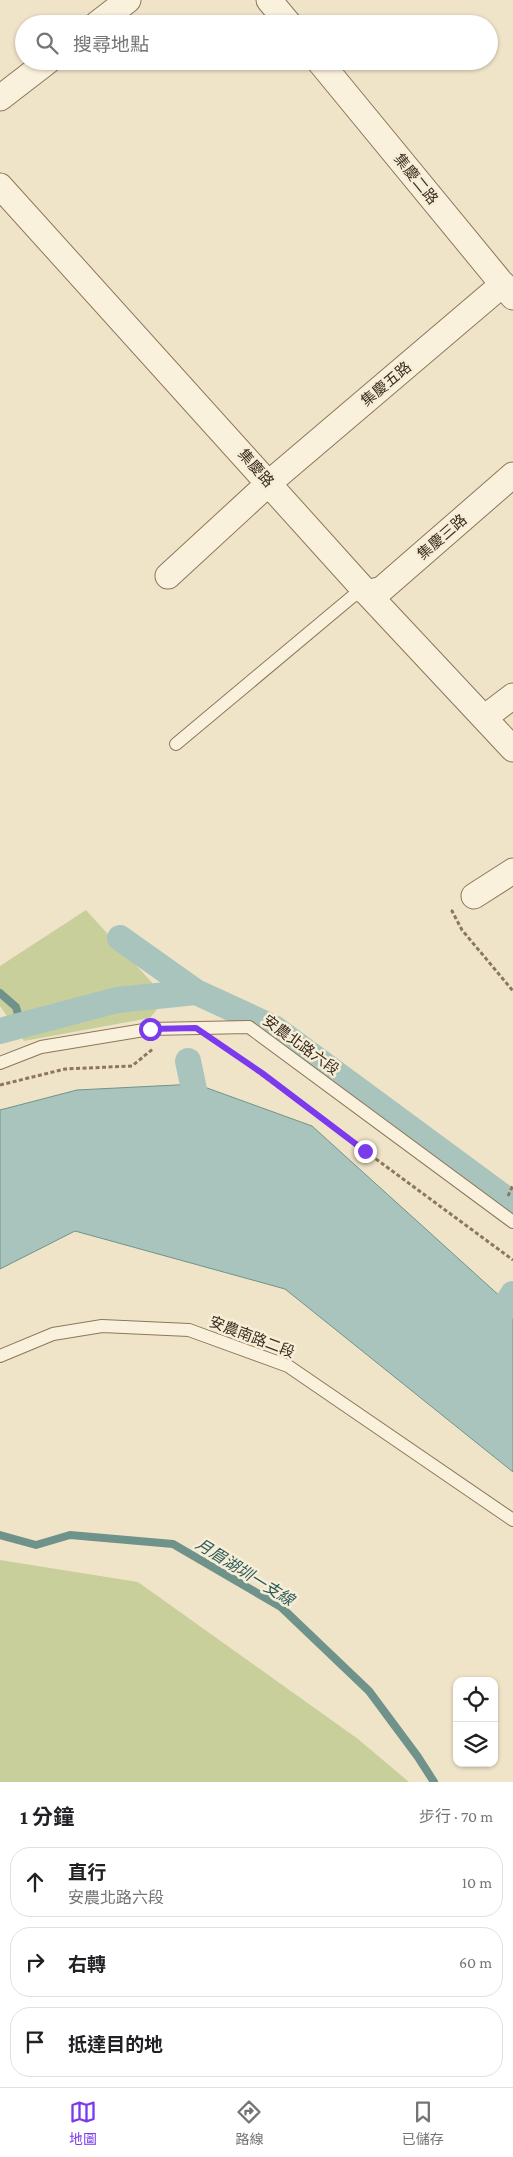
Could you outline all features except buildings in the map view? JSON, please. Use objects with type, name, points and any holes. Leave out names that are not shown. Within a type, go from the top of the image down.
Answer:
[{"type":"street","points":[[109,15],[128,0]]},
{"type":"street","points":[[269,0],[282,15]]},
{"type":"street","points":[[0,98],[36,70]]},
{"type":"street","name":"集慶二路","points":[[326,70],[508,291]]},
{"type":"street","name":"集慶路","points":[[0,186],[368,593],[513,750]]},
{"type":"street","name":"集慶五路","points":[[168,576],[269,483],[508,291]]},
{"type":"street","name":"集慶三路","points":[[368,593],[382,589],[513,475]]},
{"type":"street","points":[[484,718],[513,696]]},
{"type":"street","points":[[474,896],[513,871]]},
{"type":"lane","points":[[176,744],[353,596],[368,593]]},
{"type":"lane","name":"安農北路六段","points":[[0,1063],[41,1047],[150,1029],[250,1027],[513,1222]]},
{"type":"lane","name":"安農南路二段","points":[[0,1356],[53,1334],[102,1326],[189,1330],[288,1366],[513,1520]]},
{"type":"path","points":[[474,896],[452,911],[462,930],[513,991]]},
{"type":"path","points":[[0,1085],[65,1069],[132,1066],[148,1055],[174,1028]]},
{"type":"path","points":[[196,1028],[262,1073],[513,1260]]},
{"type":"green space","points":[[86,910],[166,998],[150,1018],[24,1041],[0,1006],[0,966]]},
{"type":"green space","points":[[0,1560],[138,1582],[358,1739],[409,1782],[0,1782]]},
{"type":"water","points":[[196,1084],[312,1126],[513,1308],[513,1472],[285,1289],[75,1231],[0,1269],[0,1110],[77,1090]]},
{"type":"waterway","points":[[120,938],[196,992]]},
{"type":"waterway","points":[[0,1031],[117,1000],[196,992],[274,1028],[513,1204]]},
{"type":"waterway","points":[[0,993],[16,1007],[21,1025]]},
{"type":"waterway","points":[[188,1061],[200,1118]]},
{"type":"waterway","points":[[488,1333],[513,1294]]},
{"type":"waterway","name":"月眉湖圳一支線","points":[[0,1535],[36,1545],[70,1535],[173,1544],[281,1607],[369,1691],[418,1757],[434,1782]]},
{"type":"route","points":[[150,1029],[196,1028],[262,1073],[365,1151]]}]
